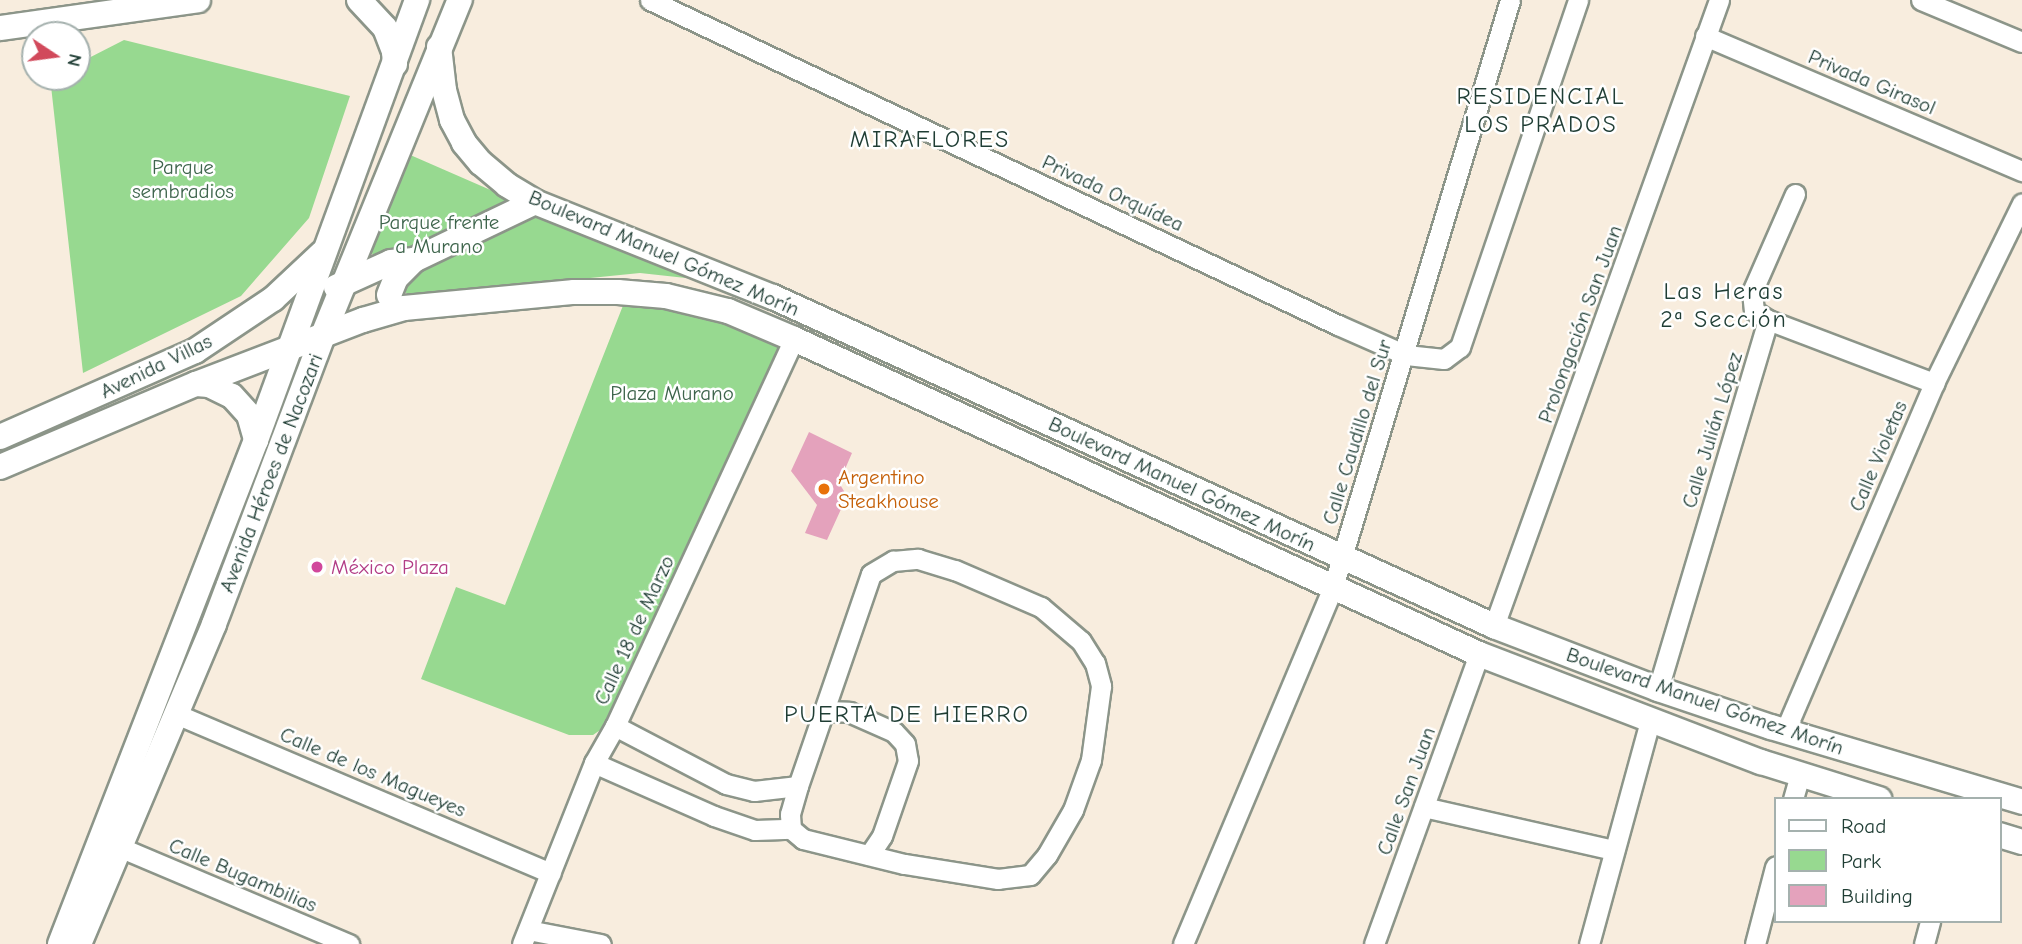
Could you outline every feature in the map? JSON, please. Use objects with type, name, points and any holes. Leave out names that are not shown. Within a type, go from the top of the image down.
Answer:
[{"type":"main road","points":[[0,19],[128,0]]},
{"type":"main road","points":[[0,28],[198,0]]},
{"type":"main road","points":[[359,0],[369,7],[385,28],[394,52],[395,64]]},
{"type":"main road","name":"Avenida Héroes de Nacozari","points":[[60,944],[256,440],[417,0]]},
{"type":"main road","name":"Avenida Héroes de Nacozari","points":[[79,944],[214,624],[323,335],[345,283],[364,261],[439,47],[460,0]]},
{"type":"main road","name":"Boulevard Manuel Gómez Morín","points":[[439,47],[444,90],[452,120],[464,143],[481,163],[507,185],[535,202],[774,297],[1494,626],[1658,689],[1784,731],[2022,802]]},
{"type":"main road","points":[[397,302],[396,278],[414,260],[535,202]]},
{"type":"main road","points":[[340,216],[364,261],[397,302]]},
{"type":"main road","name":"Avenida Villas","points":[[0,437],[195,351],[273,299],[302,275],[329,245]]},
{"type":"main road","points":[[364,261],[414,260]]},
{"type":"main road","points":[[195,351],[345,283]]},
{"type":"main road","name":"Boulevard Manuel Gómez Morín","points":[[323,335],[397,302],[574,292],[618,292],[697,302],[794,339],[1479,654],[1650,721],[1797,787],[1865,797]]},
{"type":"main road","name":"Avenida Villas","points":[[0,467],[196,384],[323,335]]},
{"type":"main road","points":[[196,384],[209,385],[232,396],[249,415],[256,440]]},
{"type":"main road","points":[[2001,836],[2022,842]]},
{"type":"street","name":"Privada Orquídea","points":[[650,0],[1406,355],[1444,359],[1460,347],[1578,0]]},
{"type":"street","name":"Calle Caudillo del Sur","points":[[1183,944],[1333,587],[1406,355],[1510,0]]},
{"type":"street","name":"Prolongación San Juan","points":[[1494,626],[1719,0]]},
{"type":"street","points":[[1921,0],[2022,42]]},
{"type":"street","name":"Privada Girasol","points":[[1705,36],[2022,171]]},
{"type":"street","points":[[1795,194],[1752,292],[1754,311],[1768,320],[1934,383]]},
{"type":"street","name":"Calle Violetas","points":[[1784,731],[1934,383],[2022,204]]},
{"type":"street","name":"Calle Julián López","points":[[1658,689],[1768,320]]},
{"type":"street","name":"Calle 18 de Marzo","points":[[525,937],[594,763],[615,726],[794,339]]},
{"type":"street","points":[[594,763],[755,830],[791,829],[803,839],[904,864],[998,879],[1030,875],[1047,855],[1073,810],[1091,760],[1101,686],[1095,663],[1081,641],[1041,607],[954,570],[918,559],[893,561],[871,574],[798,786],[790,814],[791,829]]},
{"type":"street","name":"Calle San Juan","points":[[1374,944],[1479,654]]},
{"type":"street","points":[[826,711],[849,712],[894,732],[905,744],[908,761],[882,836],[869,855]]},
{"type":"street","name":"Calle de los Magueyes","points":[[176,714],[551,873]]},
{"type":"street","points":[[1589,944],[1650,721]]},
{"type":"street","points":[[615,726],[726,785],[754,791],[798,786]]},
{"type":"street","points":[[1424,807],[1614,850]]},
{"type":"street","name":"Calle Bugambilias","points":[[119,847],[349,944]]},
{"type":"street","points":[[1755,944],[1773,875]]},
{"type":"street","points":[[1924,944],[1929,923]]},
{"type":"street","points":[[525,937],[601,944]]},
{"type":"green space","name":"Parque sembradios","points":[[124,40],[350,96],[309,218],[241,296],[83,373],[52,91],[91,91],[91,57]]},
{"type":"green space","name":"Parque frente a Murano","points":[[408,154],[695,279],[640,273],[411,296],[383,278],[368,244]]},
{"type":"green space","name":"Plaza Murano","points":[[624,303],[719,317],[780,347],[606,726],[593,735],[569,735],[421,679],[456,587],[505,605]]},
{"type":"building","name":"Argentino Steakhouse","points":[[809,432],[852,453],[839,483],[847,496],[827,540],[805,533],[817,505],[791,471]]},
{"type":"place","name":"Argentino Steakhouse","points":[[824,489]]},
{"type":"place","name":"México Plaza","points":[[317,567]]},
{"type":"district","name":"RESIDENCIAL LOS PRADOS","points":[[1541,111]]},
{"type":"district","name":"MIRAFLORES","points":[[930,140]]},
{"type":"district","name":"Las Heras 2ª Sección","points":[[1724,306]]},
{"type":"district","name":"PUERTA DE HIERRO","points":[[907,715]]}]
